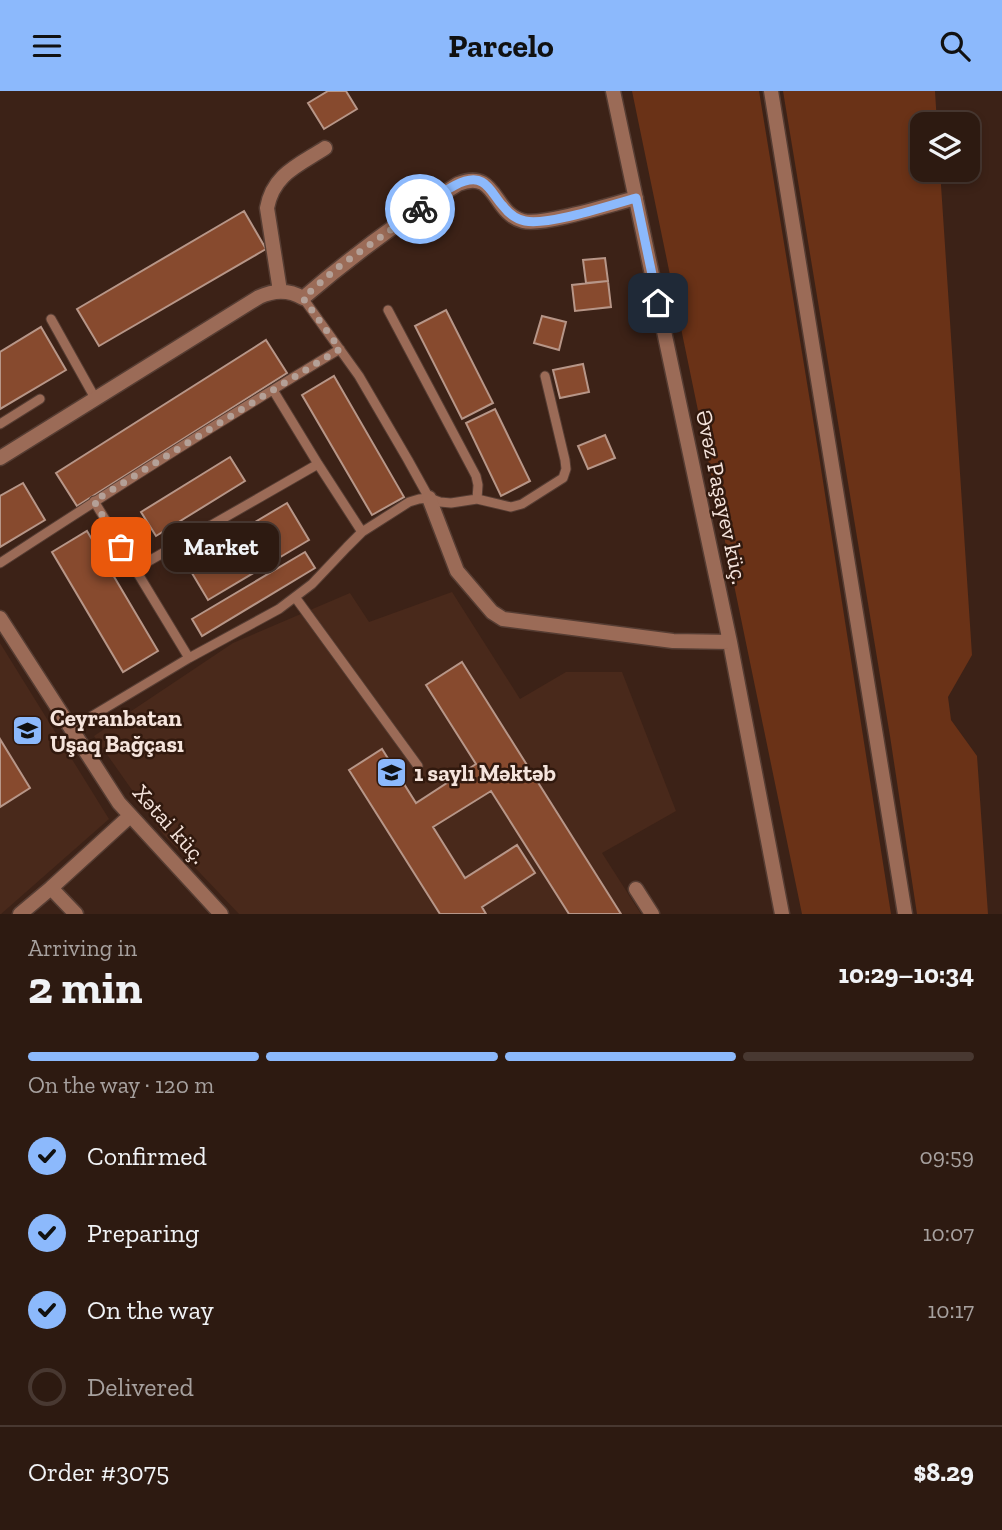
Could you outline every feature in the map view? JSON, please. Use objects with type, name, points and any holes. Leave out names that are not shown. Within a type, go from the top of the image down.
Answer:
[{"type":"street","name":"Əvəz Paşayev küç.","points":[[612,91],[730,642],[782,914]]},
{"type":"street","points":[[771,91],[905,914]]},
{"type":"street","points":[[280,291],[267,208],[269,197],[277,182],[288,172],[325,148]]},
{"type":"street","points":[[0,458],[258,297],[270,291],[280,291],[294,293],[303,298],[337,268],[378,238],[432,200],[470,179],[481,181],[510,215],[522,221],[536,222],[558,218],[636,198]]},
{"type":"street","points":[[429,498],[457,571],[492,612],[503,619],[673,641],[730,642]]},
{"type":"street","name":"Xətai küç.","points":[[0,618],[111,791],[130,816],[221,914]]},
{"type":"street","points":[[20,914],[130,816]]},
{"type":"street","points":[[51,888],[76,914]]},
{"type":"street","points":[[636,889],[652,914]]},
{"type":"lane","points":[[303,298],[366,388],[429,498]]},
{"type":"lane","points":[[388,310],[476,477],[477,499]]},
{"type":"lane","points":[[51,319],[95,398]]},
{"type":"lane","points":[[0,563],[94,501],[340,349]]},
{"type":"lane","points":[[72,728],[189,658],[279,610],[312,584],[362,532],[408,502],[429,498],[452,503],[477,499],[512,507],[522,505],[563,478],[565,460],[545,376]]},
{"type":"lane","points":[[273,390],[362,532]]},
{"type":"lane","points":[[0,423],[40,399]]},
{"type":"lane","points":[[135,569],[318,464]]},
{"type":"lane","points":[[94,501],[189,658]]},
{"type":"lane","points":[[295,597],[418,766]]},
{"type":"shaded area","points":[[632,91],[759,91],[891,914],[802,914]]},
{"type":"shaded area","points":[[783,91],[935,91],[936,112],[910,112],[910,182],[941,182],[972,655],[948,697],[951,720],[977,756],[988,914],[917,914]]},
{"type":"shaded area","name":"1 saylı Məktəb","points":[[452,592],[520,699],[566,672],[622,672],[676,811],[602,853],[641,914],[239,914],[163,834],[94,736],[233,643],[350,593],[369,622]]},
{"type":"shaded area","name":"Ceyranbatan Uşaq Bağçası","points":[[0,643],[109,819],[1,914],[0,914]]},
{"type":"building","points":[[328,91],[346,91],[357,109],[324,129],[308,103]]},
{"type":"building","points":[[244,211],[266,249],[99,346],[77,309]]},
{"type":"building","points":[[605,258],[608,281],[586,283],[583,260]]},
{"type":"building","points":[[608,281],[611,307],[575,311],[572,285]]},
{"type":"building","points":[[446,310],[493,403],[462,419],[415,326]]},
{"type":"building","points":[[542,316],[566,322],[559,350],[534,343]]},
{"type":"building","points":[[41,327],[66,370],[0,409],[0,352]]},
{"type":"building","points":[[266,340],[287,373],[77,506],[56,473]]},
{"type":"building","points":[[583,364],[589,392],[560,398],[553,370]]},
{"type":"building","points":[[334,376],[404,497],[372,515],[302,395]]},
{"type":"building","points":[[495,409],[530,481],[501,496],[466,423]]},
{"type":"building","points":[[605,435],[615,458],[588,469],[578,446]]},
{"type":"building","points":[[230,457],[245,481],[156,536],[141,512]]},
{"type":"building","points":[[23,483],[45,520],[0,547],[0,496]]},
{"type":"building","points":[[287,503],[309,540],[208,600],[186,563]]},
{"type":"building","points":[[136,523],[146,538],[130,549],[120,534]]},
{"type":"building","points":[[87,531],[158,651],[123,672],[52,552]]},
{"type":"building","points":[[305,552],[315,568],[202,636],[192,619]]},
{"type":"building","points":[[462,662],[621,914],[569,914],[491,791],[433,827],[465,878],[517,845],[535,873],[482,907],[486,914],[440,914],[349,770],[382,749],[416,803],[476,764],[426,685]]},
{"type":"building","points":[[0,739],[30,788],[0,807]]},
{"type":"way so far","points":[[121,547],[94,501],[340,349],[303,298],[337,268],[420,209]]},
{"type":"place","name":"Market","points":[[121,547]]},
{"type":"place","name":"Ceyranbatan Uşaq Bağçası","points":[[27,731]]},
{"type":"place","name":"1 saylı Məktəb","points":[[391,773]]},
{"type":"route","points":[[420,209],[470,179],[481,181],[510,215],[522,221],[536,222],[558,218],[636,198],[658,303]]}]
